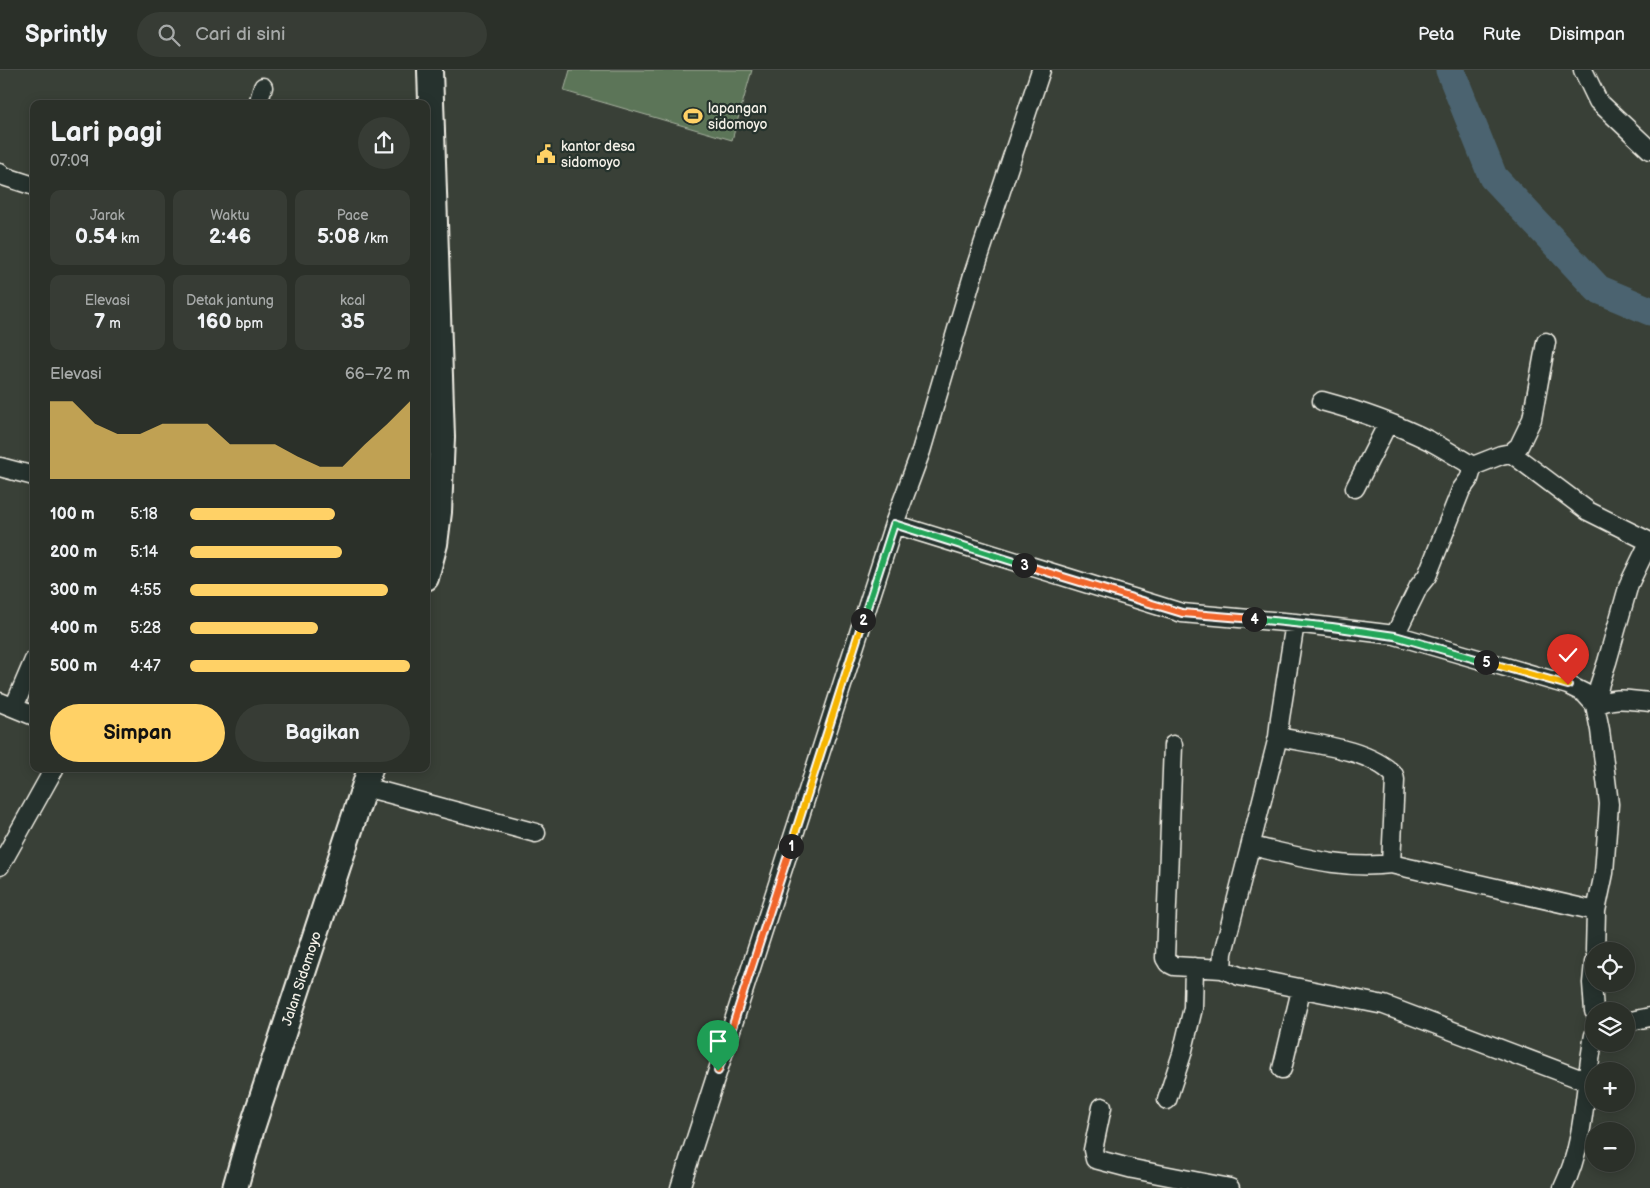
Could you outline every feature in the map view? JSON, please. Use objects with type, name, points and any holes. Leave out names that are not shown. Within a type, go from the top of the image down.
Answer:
[{"type":"main road","points":[[430,70],[434,184],[431,304],[432,360],[442,436],[441,482],[435,544],[430,563]]},
{"type":"main road","name":"Jalan Sidomoyo","points":[[235,1188],[252,1128],[367,778]]},
{"type":"street","points":[[680,1188],[894,524],[921,451],[973,275],[1041,70]]},
{"type":"street","points":[[1584,70],[1598,100],[1650,150]]},
{"type":"street","points":[[1,177],[30,185]]},
{"type":"street","points":[[1395,636],[1419,586],[1427,576],[1461,490],[1473,466],[1511,453],[1519,446],[1532,419],[1546,342]]},
{"type":"street","points":[[1322,401],[1349,408],[1388,423],[1430,442],[1473,466]]},
{"type":"street","points":[[1355,488],[1388,423]]},
{"type":"street","points":[[1511,453],[1588,511],[1650,543],[1628,584],[1595,705],[1609,804],[1604,873],[1596,911],[1594,942]]},
{"type":"street","points":[[0,467],[30,475]]},
{"type":"street","points":[[894,524],[1182,613],[1295,623],[1395,636],[1568,685],[1584,693],[1595,705]]},
{"type":"street","points":[[1222,969],[1223,953],[1278,737],[1295,623]]},
{"type":"street","points":[[30,667],[7,705],[30,714]]},
{"type":"street","points":[[1595,705],[1621,698],[1650,702]]},
{"type":"street","points":[[1278,737],[1346,750],[1374,761],[1394,775],[1391,864]]},
{"type":"street","points":[[1173,745],[1165,958],[1168,963],[1174,966],[1222,969],[1239,976],[1301,990],[1384,1005],[1585,1081]]},
{"type":"street","points":[[0,866],[52,772]]},
{"type":"street","points":[[367,778],[536,832]]},
{"type":"street","points":[[1251,846],[1356,866],[1391,864],[1596,911]]},
{"type":"street","points":[[1167,1100],[1182,1054],[1193,1008],[1194,967]]},
{"type":"street","points":[[1282,1069],[1301,990]]},
{"type":"street","points":[[1635,1020],[1650,1017]]},
{"type":"street","points":[[1563,1188],[1570,1174],[1585,1099]]},
{"type":"street","points":[[1102,1107],[1093,1150],[1095,1159],[1133,1169],[1230,1188]]},
{"type":"green space","name":"lapangan sidomoyo","points":[[570,70],[752,70],[732,140],[564,91]]},
{"type":"waterway","points":[[1450,70],[1493,177],[1598,289],[1650,311]]},
{"type":"place","name":"lapangan sidomoyo","points":[[693,116]]},
{"type":"place","name":"kantor desa sidomoyo","points":[[546,154]]},
{"type":"route","points":[[718,1071],[894,524],[1182,613],[1295,623],[1395,636],[1568,685]]}]
